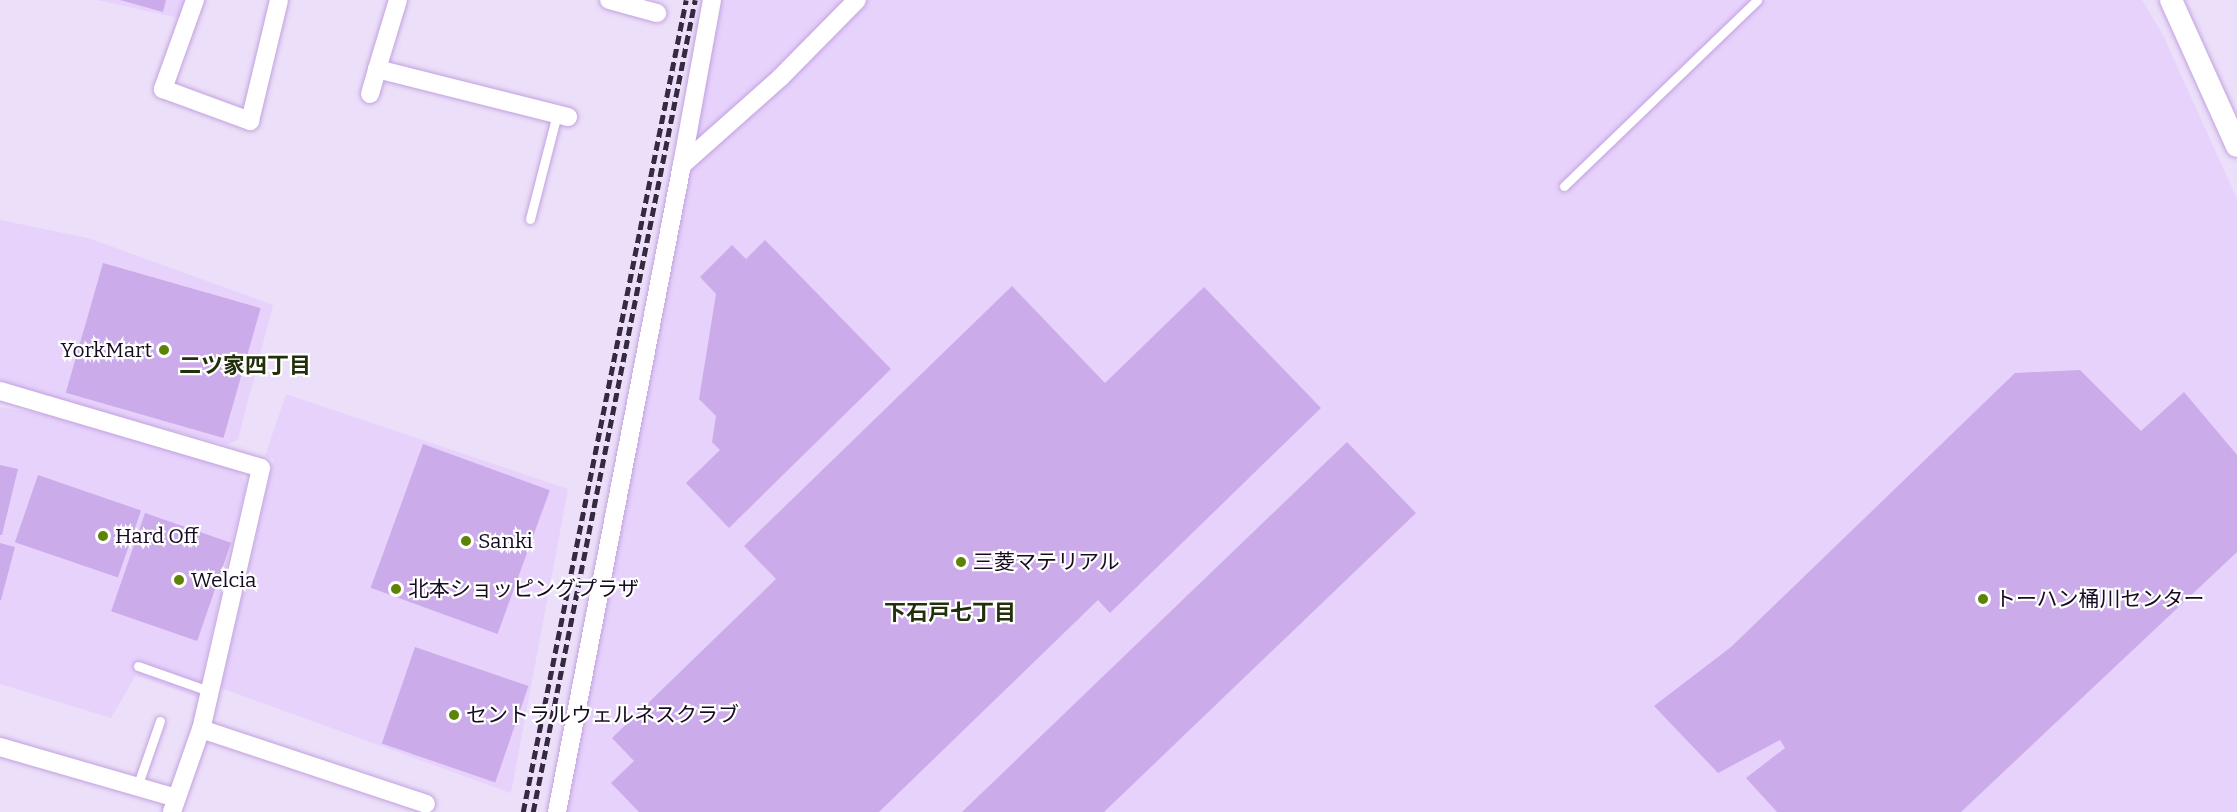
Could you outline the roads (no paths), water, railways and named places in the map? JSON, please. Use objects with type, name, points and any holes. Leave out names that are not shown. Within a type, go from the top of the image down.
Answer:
[{"type":"street","points":[[195,0],[162,89],[250,121],[279,0]]},
{"type":"street","points":[[370,94],[398,0]]},
{"type":"street","points":[[609,0],[657,13]]},
{"type":"street","points":[[557,812],[712,0]]},
{"type":"street","points":[[682,165],[781,77],[857,0]]},
{"type":"street","points":[[2171,0],[2237,146]]},
{"type":"street","points":[[377,69],[562,116]]},
{"type":"street","points":[[0,391],[261,468],[201,729],[174,805],[137,787],[0,747]]},
{"type":"street","points":[[201,729],[426,804]]},
{"type":"lane","points":[[1564,186],[1757,0]]},
{"type":"lane","points":[[530,219],[562,116]]},
{"type":"lane","points":[[138,666],[209,691]]},
{"type":"lane","points":[[137,787],[160,721]]},
{"type":"railway","points":[[523,812],[686,0]]},
{"type":"railway","points":[[533,812],[695,0]]},
{"type":"place","name":"YorkMart","points":[[164,350]]},
{"type":"place","name":"Hard Off","points":[[103,536]]},
{"type":"place","name":"Sanki","points":[[466,541]]},
{"type":"place","name":"三菱マテリアル","points":[[961,562]]},
{"type":"place","name":"Welcia","points":[[179,580]]},
{"type":"place","name":"北本ショッピングプラザ","points":[[396,589]]},
{"type":"place","name":"トーハン桶川センター","points":[[1983,599]]},
{"type":"place","name":"セントラルウェルネスクラブ","points":[[454,715]]},
{"type":"district","name":"二ツ家四丁目","points":[[245,366]]},
{"type":"district","name":"下石戸七丁目","points":[[950,613]]}]
